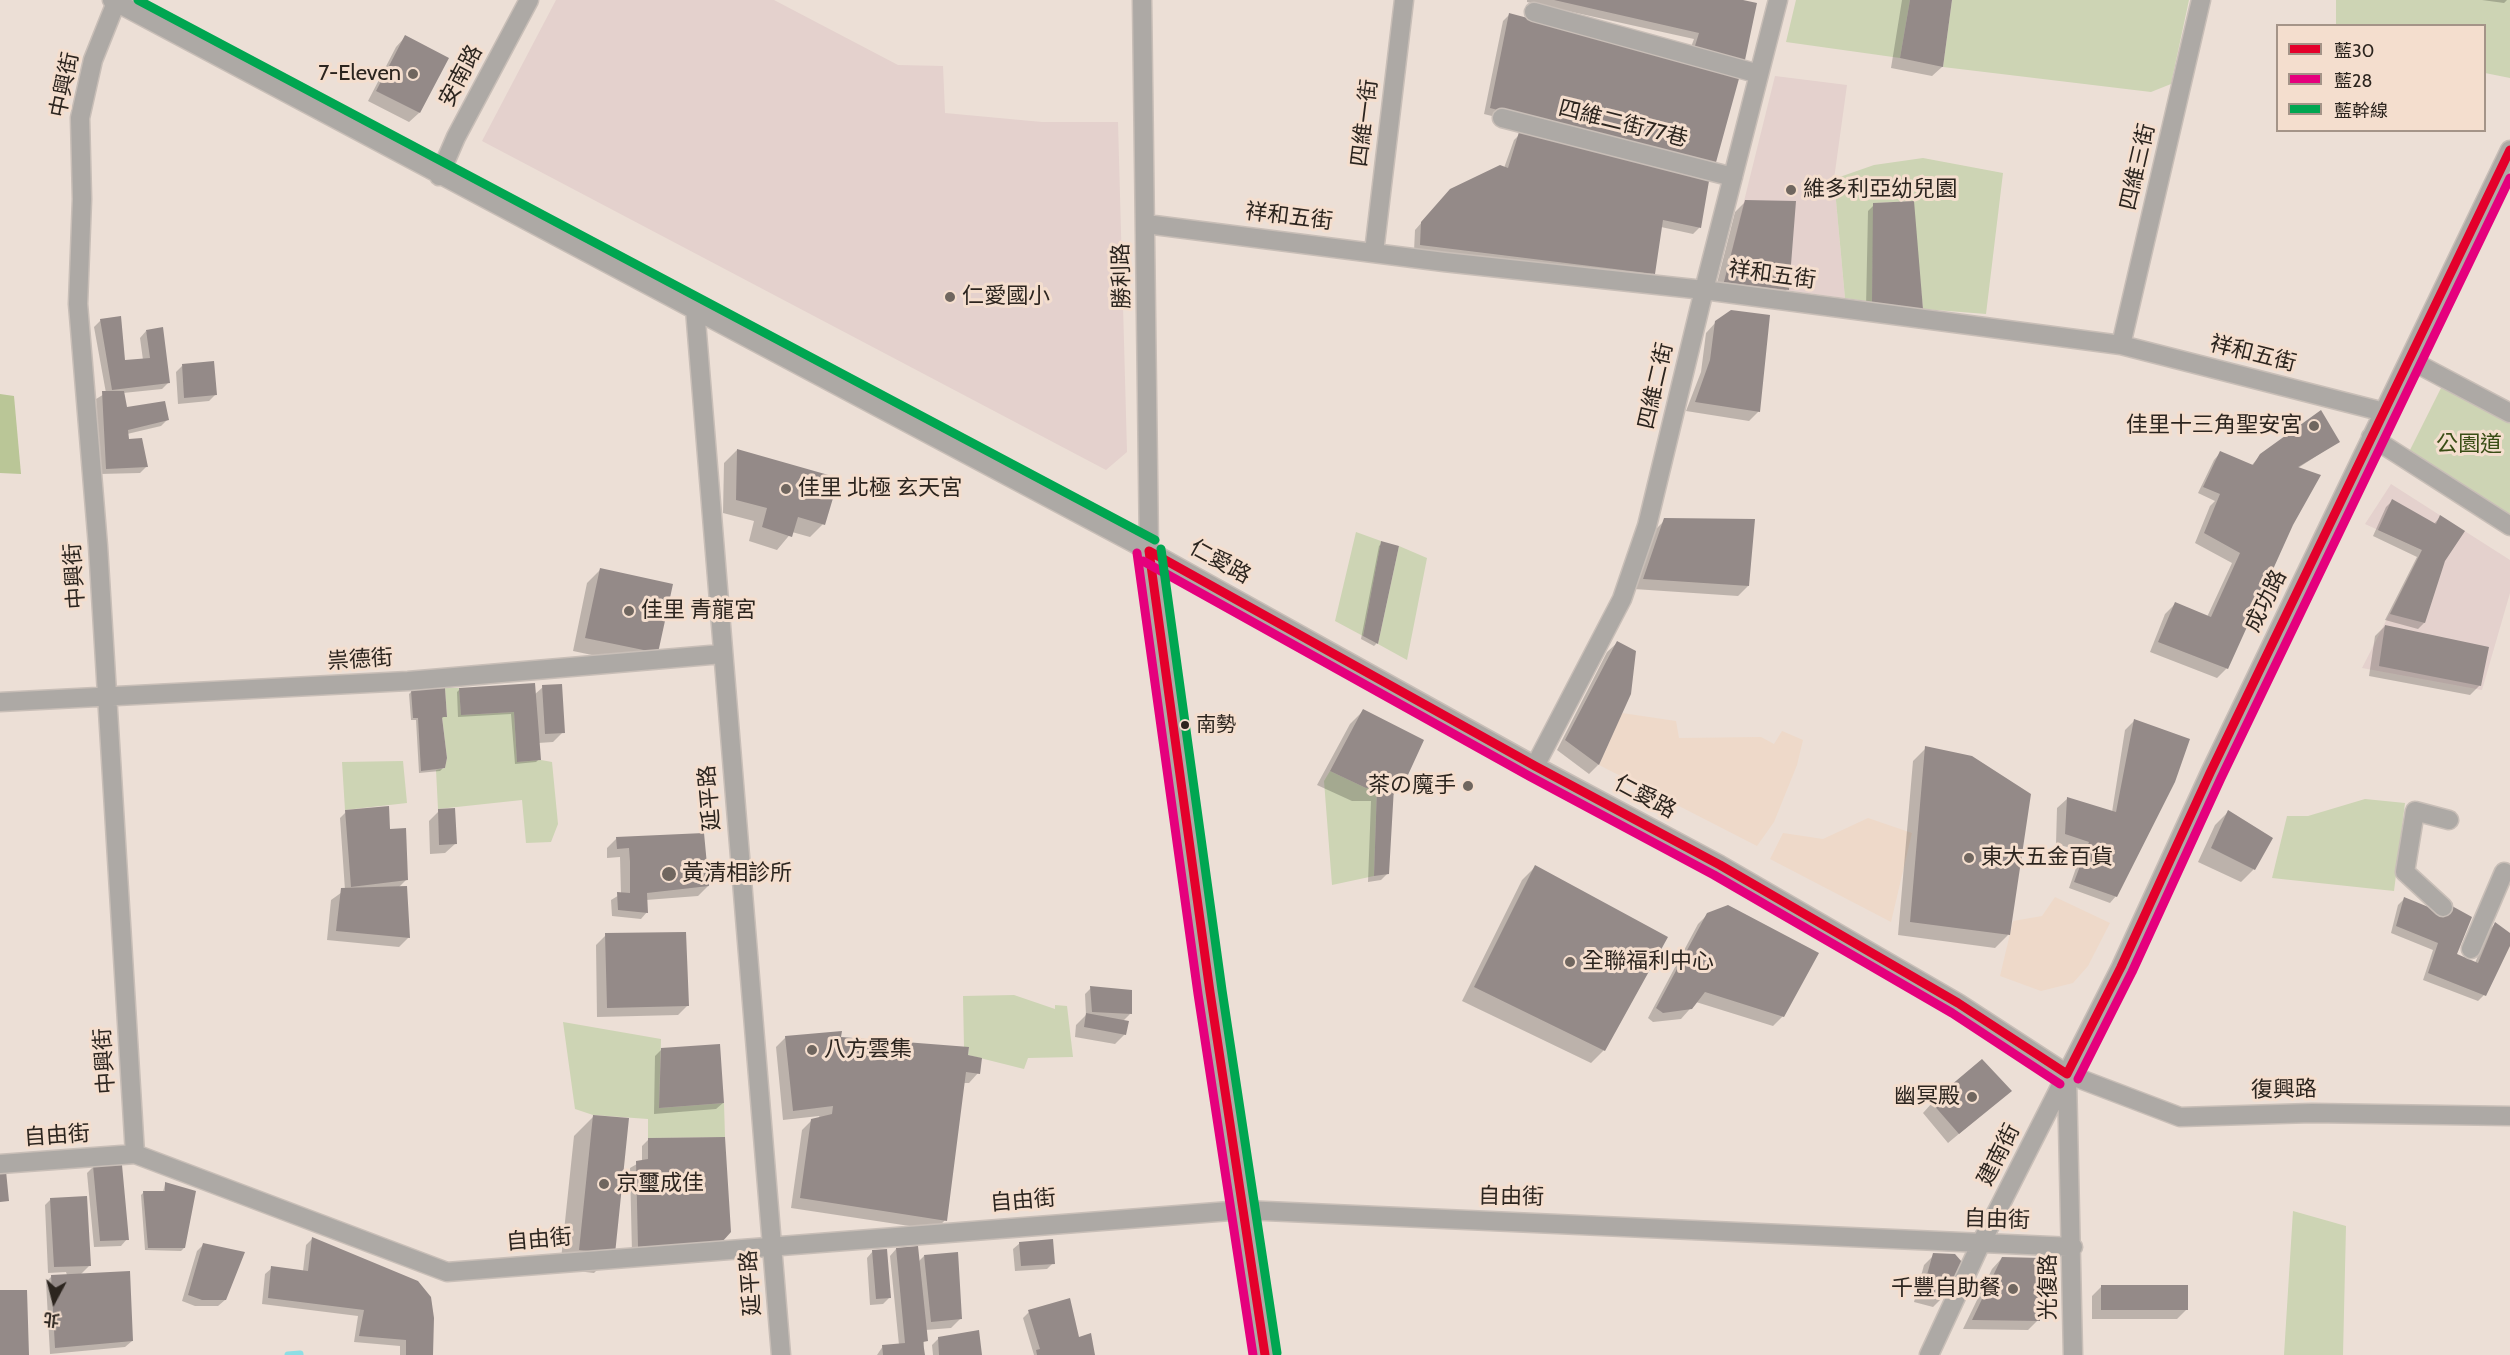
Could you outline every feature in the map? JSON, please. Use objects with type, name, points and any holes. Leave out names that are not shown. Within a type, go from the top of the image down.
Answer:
[{"type":"street","name":"安南路","points":[[439,176],[456,137],[529,0]]},
{"type":"street","name":"勝利路","points":[[1142,0],[1149,551],[1210,992],[1265,1355]]},
{"type":"street","name":"四維一街","points":[[1374,252],[1404,0]]},
{"type":"street","name":"四維二街","points":[[1535,766],[1622,599],[1647,526],[1778,0]]},
{"type":"street","name":"四維三街","points":[[2121,345],[2201,0]]},
{"type":"street","name":"仁愛路","points":[[115,1],[439,176],[695,309],[1149,551],[1535,766],[1720,865],[1958,1003],[2067,1074]]},
{"type":"street","name":"中興街","points":[[115,1],[93,60],[80,118],[82,199],[78,304],[135,1154]]},
{"type":"street","points":[[1534,12],[1760,74]]},
{"type":"street","name":"四維二街77巷","points":[[1502,118],[1733,177]]},
{"type":"street","name":"成功路","points":[[2067,1074],[2121,967],[2210,773],[2510,150]]},
{"type":"street","name":"祥和五街","points":[[1146,224],[1704,290],[2121,345],[2384,412]]},
{"type":"street","name":"延平路","points":[[695,309],[781,1355]]},
{"type":"street","points":[[2410,360],[2510,413]]},
{"type":"street","points":[[2371,437],[2510,526]]},
{"type":"street","name":"祟德街","points":[[0,702],[106,695],[269,690],[408,681],[722,654]]},
{"type":"street","points":[[2443,907],[2404,872],[2415,811],[2449,820]]},
{"type":"street","points":[[2471,948],[2504,872]]},
{"type":"street","name":"復興路","points":[[2067,1074],[2180,1117],[2312,1113],[2510,1116]]},
{"type":"street","name":"建南街","points":[[1929,1355],[1981,1243],[2067,1074]]},
{"type":"street","name":"光復路","points":[[2067,1074],[2073,1247],[2073,1355]]},
{"type":"street","name":"自由街","points":[[0,1164],[135,1154],[447,1272],[1243,1210],[2073,1247]]},
{"type":"shaded area","name":"仁愛國小","points":[[556,0],[774,0],[898,65],[943,66],[945,113],[1042,122],[1118,122],[1127,452],[1106,470],[482,141]]},
{"type":"shaded area","name":"維多利亞幼兒園","points":[[1775,76],[1847,85],[1834,179],[1845,298],[1724,282]]},
{"type":"shaded area","points":[[2391,484],[2510,560],[2510,593],[2482,690],[2362,668],[2422,550],[2365,524]]},
{"type":"shaded area","points":[[1622,713],[1676,721],[1679,738],[1761,737],[1774,744],[1782,731],[1803,740],[1797,765],[1774,822],[1757,846],[1599,765]]},
{"type":"shaded area","points":[[1868,818],[1912,833],[1891,922],[1770,859],[1783,833],[1823,839]]},
{"type":"shaded area","points":[[2055,897],[2110,923],[2088,966],[2073,983],[2041,991],[2000,976],[2013,921],[2042,916]]},
{"type":"green space","points":[[1796,0],[1910,0],[1900,58],[1786,42]]},
{"type":"green space","points":[[1952,0],[2189,0],[2171,84],[2151,92],[1943,67]]},
{"type":"green space","points":[[2336,0],[2510,0],[2510,78],[2486,73],[2486,24],[2336,24]]},
{"type":"green space","points":[[1923,158],[2003,173],[1986,314],[1923,309],[1912,201],[1874,203],[1872,302],[1845,298],[1834,179],[1874,165]]},
{"type":"green space","name":"公園道","points":[[2442,386],[2510,423],[2510,519],[2408,454]]},
{"type":"green space","points":[[0,394],[14,396],[21,474],[0,473]]},
{"type":"green space","points":[[1356,532],[1381,541],[1363,636],[1335,621]]},
{"type":"green space","points":[[1399,546],[1427,558],[1407,660],[1378,644]]},
{"type":"green space","points":[[445,688],[459,688],[461,715],[514,712],[517,762],[541,760],[552,762],[558,824],[551,842],[526,843],[522,800],[438,809],[436,770],[445,768],[447,758],[442,717],[447,716]]},
{"type":"green space","points":[[403,761],[407,803],[345,810],[342,762]]},
{"type":"green space","points":[[1330,771],[1366,788],[1377,787],[1374,876],[1332,885],[1324,781]]},
{"type":"green space","points":[[2365,799],[2405,803],[2394,891],[2272,878],[2287,816],[2308,816]]},
{"type":"green space","points":[[1014,995],[1055,1009],[1055,1005],[1067,1006],[1073,1057],[1028,1058],[1024,1069],[968,1055],[969,1048],[964,1047],[963,996]]},
{"type":"green space","points":[[563,1022],[661,1039],[659,1108],[724,1103],[725,1137],[648,1138],[648,1119],[593,1115],[575,1109]]},
{"type":"green space","points":[[2293,1211],[2346,1226],[2343,1355],[2284,1355]]},
{"type":"building","points":[[1554,0],[1743,0],[1757,3],[1745,60],[1694,49],[1699,33]]},
{"type":"building","points":[[1910,0],[1952,0],[1943,67],[1900,58]]},
{"type":"building","points":[[1509,13],[1740,75],[1715,166],[1490,108]]},
{"type":"building","name":"7-Eleven","points":[[405,35],[449,58],[420,113],[376,91]]},
{"type":"building","points":[[1519,132],[1709,181],[1701,228],[1663,220],[1655,274],[1420,245],[1421,222],[1450,189],[1500,165],[1508,168]]},
{"type":"building","points":[[1745,200],[1796,201],[1789,290],[1724,282]]},
{"type":"building","points":[[1914,201],[1923,309],[1872,302],[1873,203]]},
{"type":"building","points":[[1731,310],[1770,315],[1760,412],[1695,402],[1710,360],[1715,321]]},
{"type":"building","points":[[121,316],[125,360],[150,358],[146,330],[163,327],[170,383],[112,390],[100,319]]},
{"type":"building","points":[[214,361],[217,395],[184,398],[182,364]]},
{"type":"building","points":[[102,391],[124,391],[127,407],[165,401],[169,420],[128,430],[129,439],[142,438],[148,467],[106,469]]},
{"type":"building","points":[[2321,410],[2340,442],[2298,467],[2321,475],[2293,525],[2228,669],[2158,642],[2175,602],[2211,617],[2240,553],[2204,533],[2220,494],[2203,487],[2220,451],[2253,465],[2260,454]]},
{"type":"building","name":"佳里 北極 玄天宮","points":[[737,449],[839,478],[825,525],[798,517],[792,537],[762,527],[767,508],[736,500]]},
{"type":"building","points":[[2392,499],[2436,524],[2440,515],[2465,531],[2445,561],[2425,623],[2390,614],[2422,550],[2378,530]]},
{"type":"building","points":[[1664,518],[1755,519],[1749,586],[1643,579]]},
{"type":"building","points":[[1381,541],[1399,546],[1378,644],[1363,636]]},
{"type":"building","name":"佳里 青龍宮","points":[[600,568],[673,584],[658,653],[585,638]]},
{"type":"building","points":[[2385,625],[2489,647],[2481,686],[2379,666]]},
{"type":"building","points":[[1617,641],[1636,651],[1631,694],[1599,765],[1565,740]]},
{"type":"building","points":[[535,683],[541,760],[517,762],[514,712],[461,715],[459,688]]},
{"type":"building","points":[[562,684],[565,733],[545,734],[542,685]]},
{"type":"building","points":[[445,688],[447,717],[442,717],[447,758],[445,768],[421,771],[418,718],[413,718],[411,690]]},
{"type":"building","points":[[1363,709],[1424,740],[1402,788],[1394,787],[1389,874],[1374,876],[1377,787],[1366,788],[1330,771]]},
{"type":"building","points":[[2134,719],[2190,739],[2175,782],[2117,897],[2074,882],[2089,842],[2065,834],[2067,797],[2116,812]]},
{"type":"building","name":"東大五金百貨","points":[[1925,746],[1972,756],[2031,794],[2010,935],[1910,922]]},
{"type":"building","points":[[389,806],[390,829],[406,828],[408,880],[351,887],[345,810]]},
{"type":"building","points":[[455,808],[457,844],[439,845],[438,809]]},
{"type":"building","points":[[2228,810],[2273,838],[2255,870],[2211,848]]},
{"type":"building","points":[[704,833],[709,886],[647,893],[648,913],[618,910],[617,892],[630,893],[630,862],[629,848],[617,849],[616,837]]},
{"type":"building","name":"全聯福利中心","points":[[1535,865],[1668,937],[1605,1051],[1474,987]]},
{"type":"building","points":[[407,886],[410,938],[336,931],[341,888]]},
{"type":"building","points":[[2404,897],[2448,915],[2452,906],[2472,917],[2457,954],[2478,963],[2495,922],[2510,933],[2510,946],[2486,996],[2428,973],[2438,943],[2396,926]]},
{"type":"building","points":[[1728,905],[1819,953],[1784,1017],[1705,992],[1692,1009],[1663,1013],[1656,1008],[1707,913]]},
{"type":"building","points":[[686,932],[689,1006],[607,1008],[605,933]]},
{"type":"building","points":[[1090,986],[1132,990],[1132,1014],[1092,1012]]},
{"type":"building","points":[[1086,1013],[1129,1021],[1126,1035],[1084,1027]]},
{"type":"building","points":[[842,1031],[841,1037],[969,1047],[968,1055],[982,1058],[980,1074],[966,1072],[947,1221],[800,1198],[811,1119],[832,1114],[833,1106],[793,1111],[785,1036]]},
{"type":"building","points":[[720,1044],[724,1103],[659,1108],[661,1048]]},
{"type":"building","name":"幽冥殿","points":[[1982,1059],[2012,1091],[1959,1134],[1931,1102]]},
{"type":"building","name":"京璽成佳","points":[[593,1115],[629,1118],[615,1254],[579,1250]]},
{"type":"building","points":[[725,1137],[731,1232],[722,1242],[638,1247],[636,1161],[648,1159],[648,1138]]},
{"type":"building","points":[[122,1165],[129,1240],[100,1241],[93,1166]]},
{"type":"building","points":[[0,1171],[6,1171],[9,1201],[0,1202]]},
{"type":"building","points":[[165,1182],[196,1191],[185,1248],[148,1248],[143,1191],[165,1191]]},
{"type":"building","points":[[87,1196],[91,1266],[54,1267],[50,1198]]},
{"type":"building","points":[[312,1237],[418,1281],[431,1297],[434,1318],[433,1355],[406,1355],[406,1340],[359,1336],[364,1310],[268,1298],[271,1266],[308,1271]]},
{"type":"building","points":[[1053,1239],[1055,1264],[1021,1266],[1019,1242]]},
{"type":"building","points":[[203,1243],[245,1252],[226,1300],[202,1300],[188,1295]]},
{"type":"building","points":[[918,1246],[928,1341],[923,1342],[925,1355],[883,1355],[882,1345],[905,1343],[896,1248]]},
{"type":"building","points":[[887,1249],[891,1298],[876,1299],[872,1250]]},
{"type":"building","points":[[958,1252],[962,1319],[931,1322],[924,1255]]},
{"type":"building","points":[[1933,1253],[1955,1254],[1962,1262],[1945,1298],[1922,1293]]},
{"type":"building","name":"千豐自助餐","points":[[2002,1257],[2040,1258],[2040,1321],[1972,1320]]},
{"type":"building","points":[[130,1271],[133,1341],[55,1348],[51,1275]]},
{"type":"building","points":[[2101,1285],[2188,1285],[2188,1310],[2101,1310]]},
{"type":"building","points":[[0,1290],[27,1290],[29,1355],[0,1355]]},
{"type":"building","points":[[1070,1298],[1079,1337],[1091,1333],[1095,1355],[1037,1355],[1036,1350],[1040,1349],[1028,1310]]},
{"type":"building","points":[[979,1330],[982,1355],[939,1355],[938,1337]]},
{"type":"waterway","points":[[288,1355],[300,1354]]},
{"type":"transit line","name":"藍幹線","points":[[138,0],[1155,540]]},
{"type":"transit line","name":"藍30","points":[[2067,1074],[2121,967],[2210,773],[2510,150]]},
{"type":"transit line","name":"藍28","points":[[2078,1079],[2132,972],[2221,778],[2510,178]]},
{"type":"transit line","name":"藍幹線","points":[[1161,549],[1222,990],[1277,1353]]},
{"type":"transit line","name":"藍30","points":[[1149,551],[1535,766],[1720,865],[1958,1003],[2067,1074]]},
{"type":"transit line","name":"藍30","points":[[1149,551],[1210,992],[1265,1355]]},
{"type":"transit line","name":"藍28","points":[[1137,553],[1198,994],[1253,1355]]},
{"type":"transit line","name":"藍28","points":[[1143,561],[1529,776],[1714,875],[1952,1013],[2060,1084]]},
{"type":"place","name":"7-Eleven","points":[[413,74]]},
{"type":"place","name":"維多利亞幼兒園","points":[[1791,190]]},
{"type":"place","name":"仁愛國小","points":[[950,297]]},
{"type":"place","name":"佳里十三角聖安宮","points":[[2314,426]]},
{"type":"place","name":"佳里 北極 玄天宮","points":[[786,489]]},
{"type":"place","name":"佳里 青龍宮","points":[[629,611]]},
{"type":"place","name":"南勢","points":[[1185,725]]},
{"type":"place","name":"茶の魔手","points":[[1468,786]]},
{"type":"place","name":"東大五金百貨","points":[[1969,858]]},
{"type":"place","name":"黃清相診所","points":[[669,874]]},
{"type":"place","name":"全聯福利中心","points":[[1570,962]]},
{"type":"place","name":"八方雲集","points":[[812,1050]]},
{"type":"place","name":"幽冥殿","points":[[1972,1097]]},
{"type":"place","name":"京璽成佳","points":[[604,1184]]},
{"type":"place","name":"千豐自助餐","points":[[2013,1289]]}]
